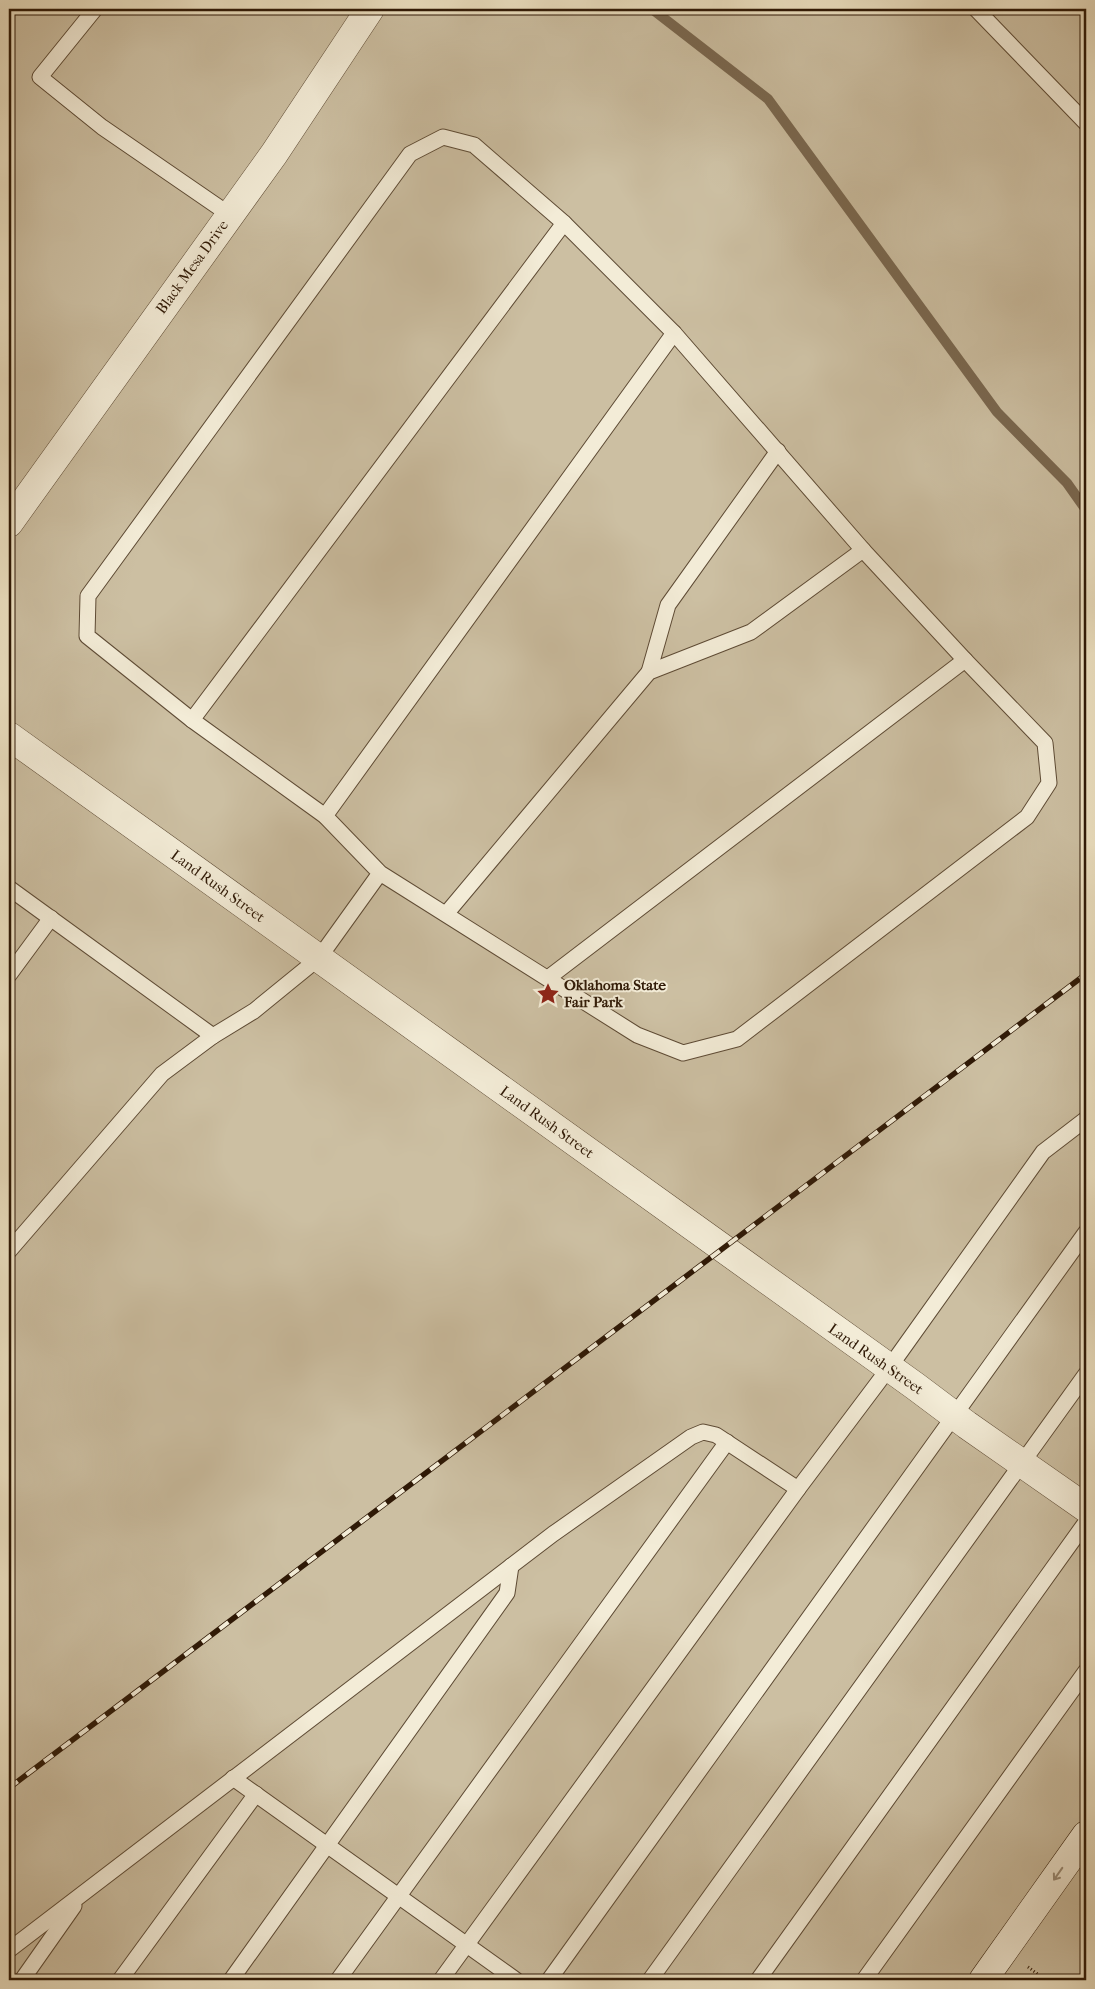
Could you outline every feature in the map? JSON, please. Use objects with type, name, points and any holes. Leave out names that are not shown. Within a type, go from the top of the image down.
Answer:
[{"type":"street","name":"Black Mesa Drive","points":[[9,523],[230,215],[305,108],[370,9]]},
{"type":"street","name":"Land Rush Street","points":[[9,736],[1086,1508]]},
{"type":"street","points":[[983,1980],[1086,1835]]},
{"type":"lane","points":[[94,9],[40,77],[102,127],[230,215]]},
{"type":"lane","points":[[976,9],[1086,122]]},
{"type":"lane","points":[[443,137],[474,145],[564,223],[674,333],[863,550],[1045,743],[1049,784],[1027,817],[737,1039],[683,1053],[637,1035],[380,873],[324,816],[192,720],[87,636],[88,596],[410,154],[443,137]]},
{"type":"lane","points":[[192,720],[564,223]]},
{"type":"lane","points":[[324,816],[674,333]]},
{"type":"lane","points":[[446,914],[648,672],[668,605],[778,451]]},
{"type":"lane","points":[[648,672],[751,632],[863,550]]},
{"type":"lane","points":[[548,978],[965,660]]},
{"type":"lane","points":[[9,1251],[162,1074],[213,1036],[254,1011],[319,958],[380,873]]},
{"type":"lane","points":[[9,888],[213,1036]]},
{"type":"lane","points":[[9,974],[51,918]]},
{"type":"lane","points":[[441,1980],[798,1489],[889,1368],[1043,1152],[1086,1118]]},
{"type":"lane","points":[[549,1980],[1086,1232]]},
{"type":"lane","points":[[650,1980],[1086,1374]]},
{"type":"lane","points":[[9,1950],[553,1534],[691,1437],[703,1432],[716,1435],[798,1489]]},
{"type":"lane","points":[[338,1980],[727,1442]]},
{"type":"lane","points":[[758,1980],[1086,1522]]},
{"type":"lane","points":[[231,1980],[507,1593],[511,1566]]},
{"type":"lane","points":[[864,1980],[1086,1671]]},
{"type":"lane","points":[[234,1778],[516,1980]]},
{"type":"lane","points":[[120,1980],[256,1794]]},
{"type":"lane","points":[[22,1980],[82,1895]]},
{"type":"shaded area","name":"Oklahoma State Fair Park","points":[[9,9],[1086,9],[1086,1980],[9,1980]]},
{"type":"waterway","points":[[652,9],[768,99],[997,412],[1067,483],[1086,510]]},
{"type":"railway","points":[[9,1788],[1086,974]]},
{"type":"place","name":"Oklahoma State Fair Park","points":[[548,994]]}]
